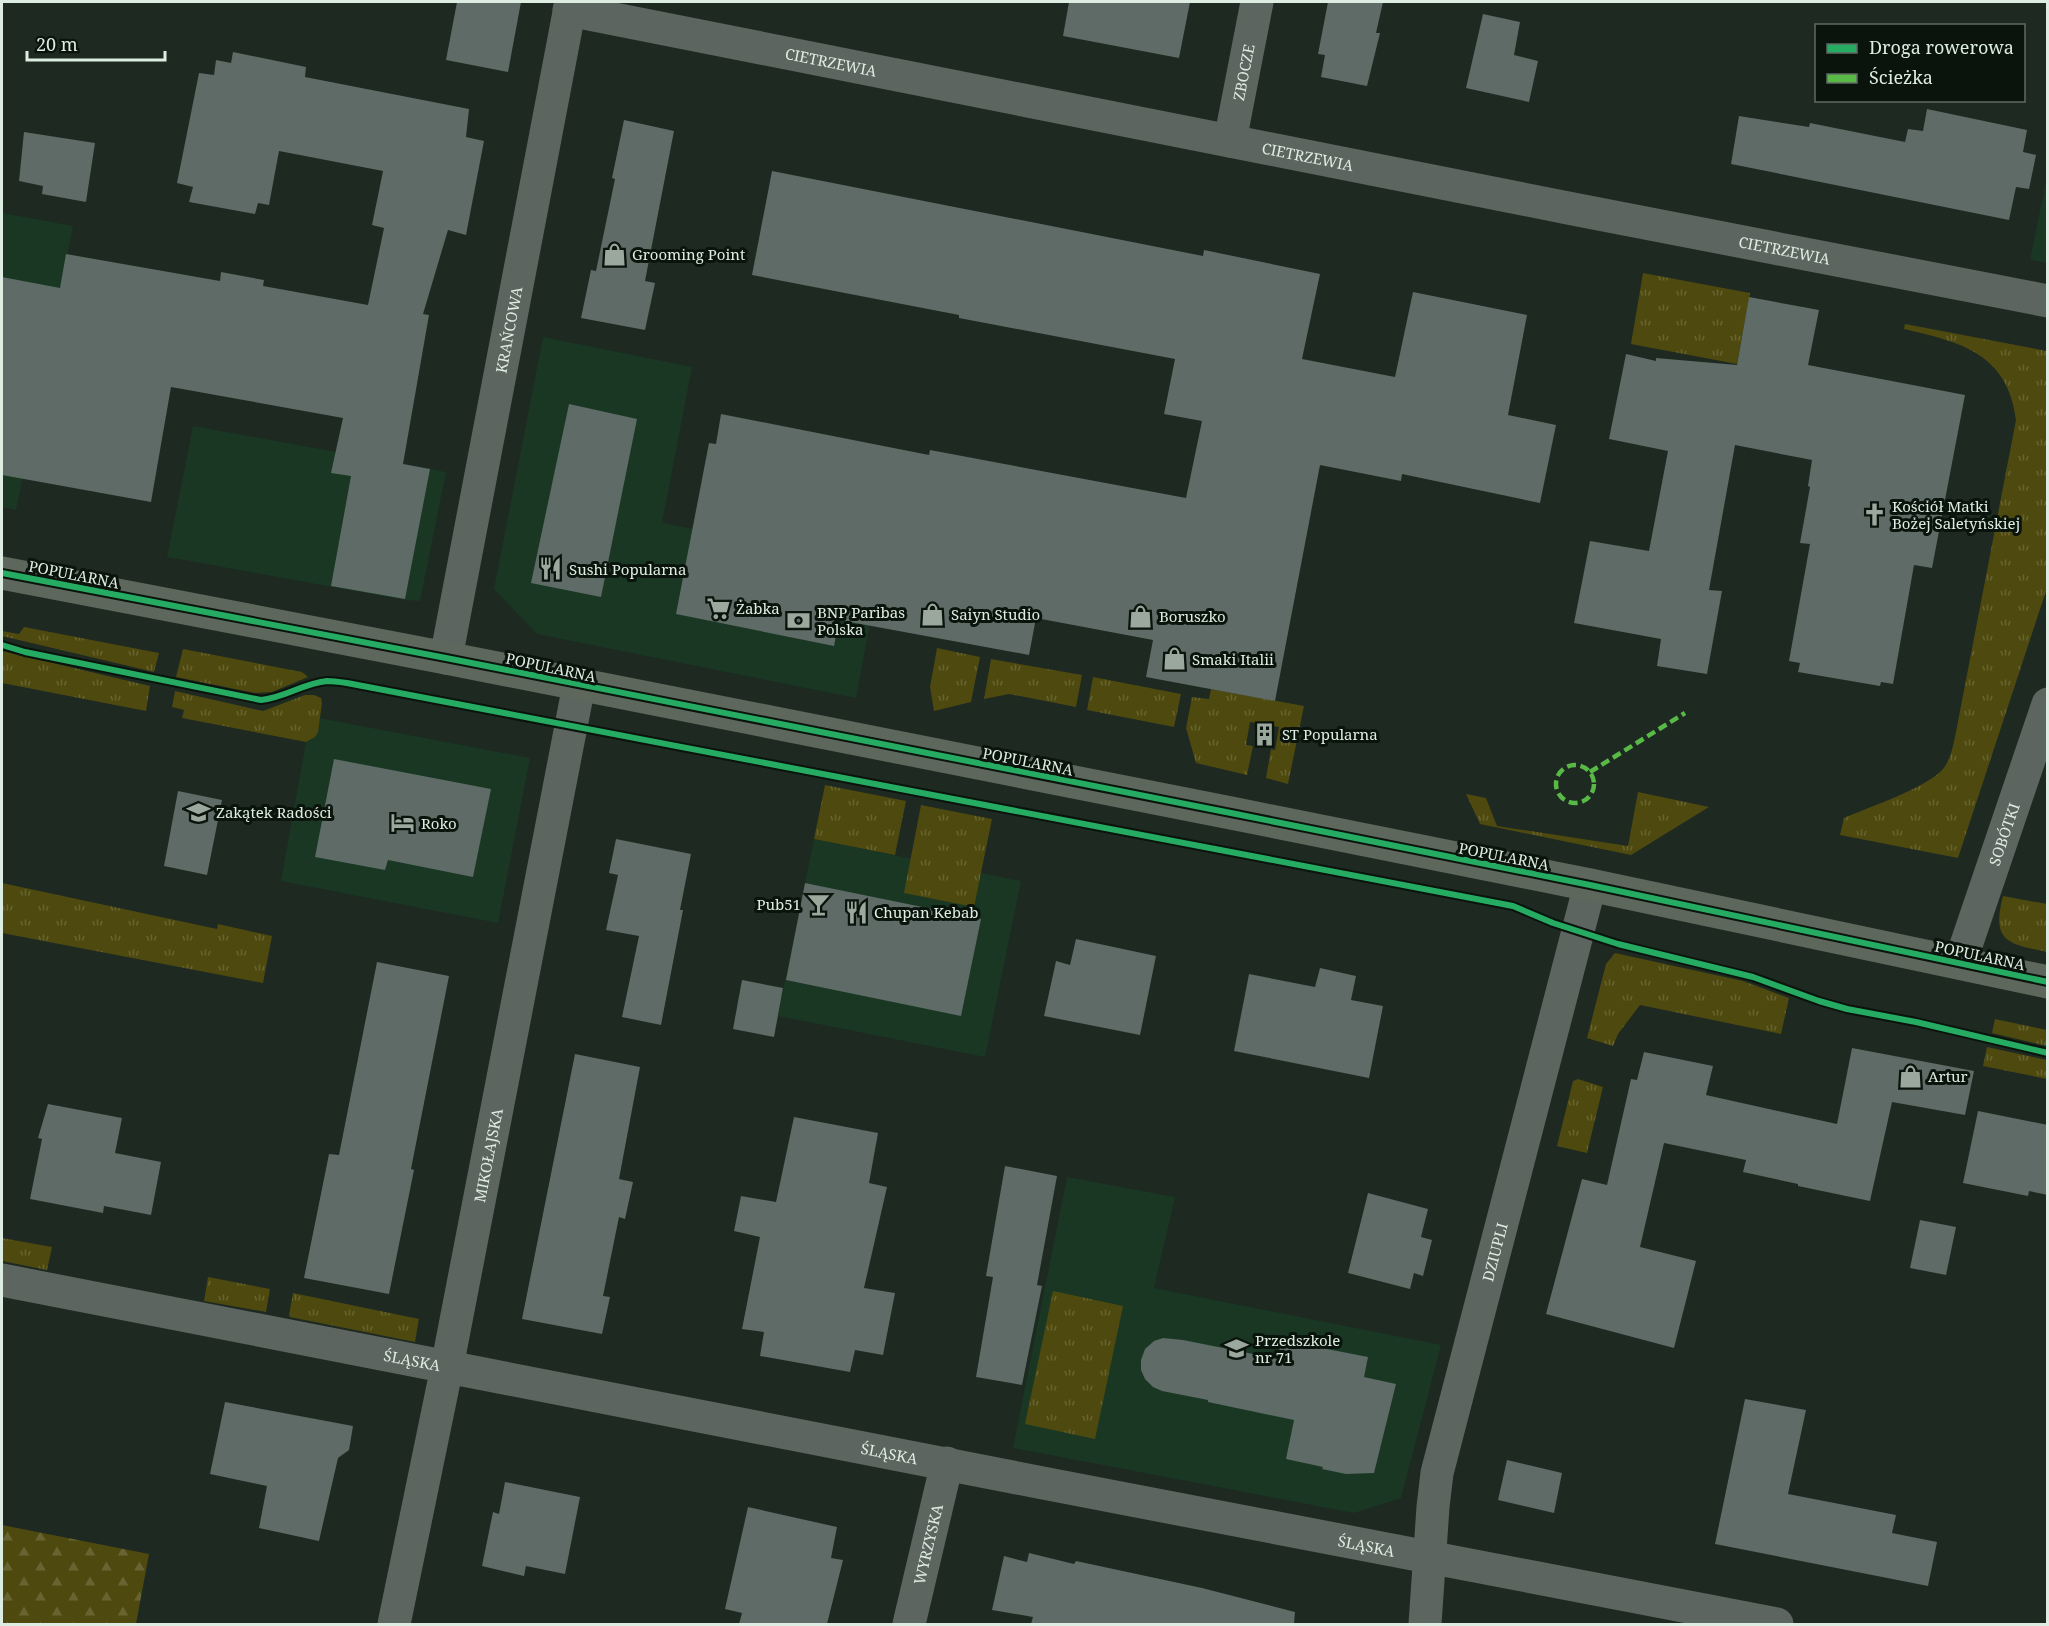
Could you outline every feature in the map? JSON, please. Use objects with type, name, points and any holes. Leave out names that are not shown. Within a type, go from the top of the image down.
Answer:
[{"type":"street","name":"ZBOCZE","points":[[1230,141],[1257,2]]},
{"type":"street","name":"CIETRZEWIA","points":[[570,6],[1230,141],[2048,301]]},
{"type":"street","name":"KRAŃCOWA","points":[[447,658],[570,6]]},
{"type":"street","name":"POPULARNA","points":[[2,573],[447,658],[1590,885],[2048,982]]},
{"type":"street","name":"MIKOŁAJSKA","points":[[394,1624],[447,1367],[579,685]]},
{"type":"street","name":"SOBÓTKI","points":[[1960,963],[2048,704]]},
{"type":"street","name":"DZIUPLI","points":[[1425,1624],[1437,1473],[1590,885]]},
{"type":"street","name":"ŚLĄSKA","points":[[2,1280],[947,1463],[1430,1560],[1777,1624]]},
{"type":"street","name":"WYRZYSKA","points":[[909,1624],[947,1463]]},
{"type":"shaded area","points":[[2047,177],[2047,263],[2030,260]]},
{"type":"shaded area","points":[[2,213],[73,226],[16,510],[2,507]]},
{"type":"shaded area","points":[[543,337],[692,367],[662,523],[881,564],[856,698],[537,634],[494,589]]},
{"type":"shaded area","points":[[193,426],[446,472],[420,601],[167,557]]},
{"type":"shaded area","points":[[319,718],[530,758],[498,923],[281,881],[306,742],[315,737],[318,732]]},
{"type":"shaded area","points":[[814,839],[1021,881],[985,1057],[778,1016]]},
{"type":"shaded area","name":"Przedszkole nr 71","points":[[1067,1177],[1175,1197],[1154,1288],[1441,1345],[1401,1498],[1354,1513],[1013,1448]]},
{"type":"green space","points":[[1643,273],[1750,293],[1737,364],[1631,344]]},
{"type":"green space","points":[[1905,324],[2047,351],[2047,588],[1958,858],[1840,835],[1844,818],[1922,784],[1941,771],[1949,760],[2016,420],[2011,398],[2003,380],[1992,366],[1962,346],[1904,329]]},
{"type":"green space","points":[[24,627],[159,653],[154,672],[2,636],[2,631],[19,634]]},
{"type":"green space","points":[[937,648],[980,657],[971,702],[934,711],[930,687]]},
{"type":"green space","points":[[183,649],[302,672],[308,677],[272,692],[255,693],[176,677]]},
{"type":"green space","points":[[2,651],[150,686],[146,711],[2,683]]},
{"type":"green space","points":[[991,659],[1082,675],[1076,707],[1009,694],[984,699]]},
{"type":"green space","points":[[1093,677],[1181,694],[1174,727],[1087,710]]},
{"type":"green space","points":[[1211,689],[1304,706],[1288,784],[1266,778],[1271,749],[1275,750],[1279,727],[1250,722],[1246,745],[1253,746],[1247,775],[1196,763],[1186,728],[1192,697],[1209,699]]},
{"type":"green space","points":[[175,691],[263,711],[305,695],[314,695],[321,698],[322,703],[318,732],[315,737],[306,742],[182,718],[184,710],[172,707]]},
{"type":"green space","points":[[825,785],[906,801],[895,855],[814,839]]},
{"type":"green space","points":[[1638,792],[1709,807],[1631,855],[1480,824],[1466,794],[1486,798],[1497,826],[1628,846]]},
{"type":"green space","points":[[921,805],[992,819],[974,907],[904,893]]},
{"type":"green space","points":[[2,883],[217,929],[218,924],[272,936],[263,983],[2,933]]},
{"type":"green space","points":[[2003,896],[2047,904],[2047,952],[2013,943],[2001,932],[1999,923]]},
{"type":"green space","points":[[1615,953],[1743,981],[1789,998],[1781,1034],[1640,1005],[1618,1034],[1613,1046],[1587,1038],[1606,964]]},
{"type":"green space","points":[[1995,1019],[2047,1030],[2047,1046],[1992,1033]]},
{"type":"green space","points":[[1987,1047],[2047,1060],[2047,1079],[1983,1066]]},
{"type":"green space","points":[[1578,1079],[1603,1087],[1587,1153],[1557,1146],[1573,1081]]},
{"type":"green space","points":[[2,1238],[52,1247],[47,1270],[2,1261]]},
{"type":"green space","points":[[208,1277],[270,1289],[266,1312],[204,1301]]},
{"type":"green space","points":[[1053,1291],[1123,1306],[1095,1439],[1025,1424]]},
{"type":"green space","points":[[293,1293],[419,1319],[415,1342],[290,1317]]},
{"type":"green space","points":[[2,1525],[149,1554],[136,1624],[2,1624]]},
{"type":"building","points":[[457,2],[521,2],[508,72],[446,60]]},
{"type":"building","points":[[1069,2],[1190,2],[1179,58],[1063,36]]},
{"type":"building","points":[[1328,2],[1383,2],[1376,33],[1380,33],[1367,86],[1321,77],[1325,55],[1318,54]]},
{"type":"building","points":[[1483,14],[1520,22],[1514,55],[1538,61],[1529,102],[1466,88]]},
{"type":"building","points":[[233,52],[306,67],[305,77],[469,109],[466,137],[484,141],[466,235],[448,230],[423,314],[429,315],[403,464],[430,469],[405,599],[331,586],[351,476],[331,473],[343,418],[171,387],[151,502],[2,475],[2,277],[60,288],[66,254],[220,281],[221,272],[264,280],[263,286],[368,305],[384,228],[372,225],[383,171],[279,151],[269,205],[258,203],[255,214],[189,202],[193,187],[177,183],[199,73],[214,75],[216,60],[231,63]]},
{"type":"building","points":[[1927,109],[2027,130],[2023,152],[2036,155],[2029,189],[2016,187],[2009,220],[1731,164],[1739,116],[1809,127],[1810,123],[1905,142],[1908,129],[1923,131]]},
{"type":"building","points":[[624,120],[674,131],[645,281],[655,283],[645,330],[581,318],[591,270],[596,271],[615,179],[612,178]]},
{"type":"building","points":[[24,132],[95,143],[86,202],[42,194],[43,186],[19,181]]},
{"type":"building","points":[[772,171],[1203,256],[1204,250],[1320,274],[1302,359],[1395,377],[1413,292],[1527,315],[1508,415],[1556,425],[1540,503],[1402,474],[1401,481],[1320,465],[1275,701],[1146,677],[1153,640],[1036,618],[1029,655],[839,620],[834,646],[676,614],[709,443],[716,444],[721,414],[929,455],[930,450],[1186,498],[1202,421],[1164,414],[1175,359],[959,318],[959,315],[752,275]]},
{"type":"building","points":[[1749,297],[1819,310],[1808,365],[1965,395],[1932,568],[1914,565],[1893,684],[1881,682],[1880,686],[1798,672],[1800,663],[1789,661],[1810,544],[1800,543],[1810,487],[1808,486],[1812,460],[1735,445],[1709,590],[1722,591],[1707,674],[1657,666],[1661,639],[1574,623],[1590,541],[1649,551],[1668,451],[1609,439],[1626,354],[1656,361],[1656,358],[1737,365]]},
{"type":"building","points":[[569,404],[637,419],[601,597],[531,583]]},
{"type":"building","name":"Roko","points":[[334,759],[491,789],[473,877],[388,860],[385,870],[315,857]]},
{"type":"building","points":[[178,791],[222,800],[207,875],[164,866]]},
{"type":"building","points":[[616,839],[691,854],[661,1025],[622,1017],[639,936],[606,930],[618,875],[609,873]]},
{"type":"building","points":[[805,883],[981,919],[961,1016],[786,980]]},
{"type":"building","points":[[1076,939],[1156,956],[1140,1035],[1044,1016],[1056,961],[1070,965]]},
{"type":"building","points":[[377,962],[449,976],[389,1294],[304,1278],[329,1154],[339,1155]]},
{"type":"building","points":[[1320,968],[1356,976],[1351,1000],[1383,1006],[1369,1078],[1234,1051],[1249,974],[1315,987]]},
{"type":"building","points":[[742,980],[783,988],[774,1037],[733,1029]]},
{"type":"building","points":[[1852,1048],[1974,1071],[1965,1115],[1892,1102],[1870,1201],[1743,1172],[1746,1160],[1664,1143],[1640,1247],[1696,1261],[1674,1348],[1546,1314],[1582,1179],[1607,1185],[1631,1079],[1637,1080],[1644,1052],[1713,1066],[1706,1095],[1837,1124]]},
{"type":"building","points":[[575,1054],[640,1067],[619,1179],[633,1182],[625,1219],[619,1217],[603,1296],[610,1297],[602,1334],[522,1319]]},
{"type":"building","points":[[48,1104],[122,1118],[115,1153],[161,1162],[151,1215],[104,1206],[103,1213],[30,1199],[42,1139],[38,1138]]},
{"type":"building","points":[[1978,1111],[2048,1125],[2048,1195],[2029,1191],[2028,1196],[1963,1183]]},
{"type":"building","points":[[794,1117],[878,1133],[869,1183],[887,1187],[864,1288],[895,1293],[883,1355],[855,1350],[850,1372],[760,1356],[764,1332],[742,1329],[760,1237],[734,1231],[741,1196],[776,1202]]},
{"type":"building","points":[[1005,1166],[1057,1176],[1037,1285],[1042,1286],[1022,1385],[976,1377],[993,1277],[986,1276]]},
{"type":"building","points":[[1368,1193],[1428,1209],[1421,1237],[1432,1240],[1423,1276],[1414,1273],[1410,1289],[1348,1273]]},
{"type":"building","points":[[1920,1220],[1956,1227],[1946,1275],[1910,1268]]},
{"type":"building","points":[[1163,1338],[1278,1359],[1281,1340],[1368,1357],[1364,1377],[1396,1384],[1374,1473],[1346,1474],[1286,1459],[1294,1420],[1208,1402],[1208,1400],[1162,1391],[1153,1387],[1145,1379],[1141,1370],[1141,1360],[1145,1349],[1154,1341]]},
{"type":"building","points":[[1745,1399],[1806,1410],[1788,1494],[1896,1515],[1892,1533],[1937,1542],[1928,1586],[1715,1544]]},
{"type":"building","points":[[225,1402],[353,1426],[349,1450],[338,1458],[319,1541],[259,1528],[267,1486],[210,1474]]},
{"type":"building","points":[[1507,1460],[1562,1473],[1554,1513],[1498,1500]]},
{"type":"building","points":[[505,1482],[580,1497],[565,1574],[526,1566],[524,1576],[482,1566],[493,1512],[499,1514]]},
{"type":"building","points":[[748,1507],[837,1527],[831,1558],[843,1560],[827,1624],[739,1624],[742,1613],[725,1609]]},
{"type":"building","points":[[1029,1553],[1074,1564],[1076,1561],[1202,1588],[1295,1612],[1294,1624],[1031,1624],[1033,1617],[992,1610],[1004,1556],[1027,1562]]},
{"type":"marked path","points":[[1590,772],[1685,713]]},
{"type":"marked path","points":[[1575,765],[1582,766],[1588,771],[1593,777],[1594,784],[1593,791],[1588,797],[1582,802],[1575,803],[1568,802],[1562,797],[1557,791],[1556,784],[1557,777],[1562,771],[1568,766],[1575,765]]},
{"type":"cycle path","points":[[2,573],[1236,814],[1590,885],[2048,982]]},
{"type":"cycle path","points":[[2,645],[25,652],[261,700],[319,682],[347,683],[1513,906],[1553,923],[1618,944],[1753,977],[1847,1009],[1916,1022],[2048,1053]]},
{"type":"place","name":"Grooming Point","points":[[614,254]]},
{"type":"place","name":"Kościół Matki Bożej Saletyńskiej","points":[[1874,515]]},
{"type":"place","name":"Sushi Popularna","points":[[551,569]]},
{"type":"place","name":"Żabka","points":[[718,608]]},
{"type":"place","name":"Saiyn Studio","points":[[933,614]]},
{"type":"place","name":"Boruszko","points":[[1141,616]]},
{"type":"place","name":"BNP Paribas Polska","points":[[799,621]]},
{"type":"place","name":"Smaki Italii","points":[[1174,659]]},
{"type":"place","name":"ST Popularna","points":[[1264,734]]},
{"type":"place","name":"Zakątek Radości","points":[[198,812]]},
{"type":"place","name":"Roko","points":[[403,823]]},
{"type":"place","name":"Pub51","points":[[819,904]]},
{"type":"place","name":"Chupan Kebab","points":[[856,912]]},
{"type":"place","name":"Artur","points":[[1910,1076]]},
{"type":"place","name":"Przedszkole nr 71","points":[[1237,1349]]}]
